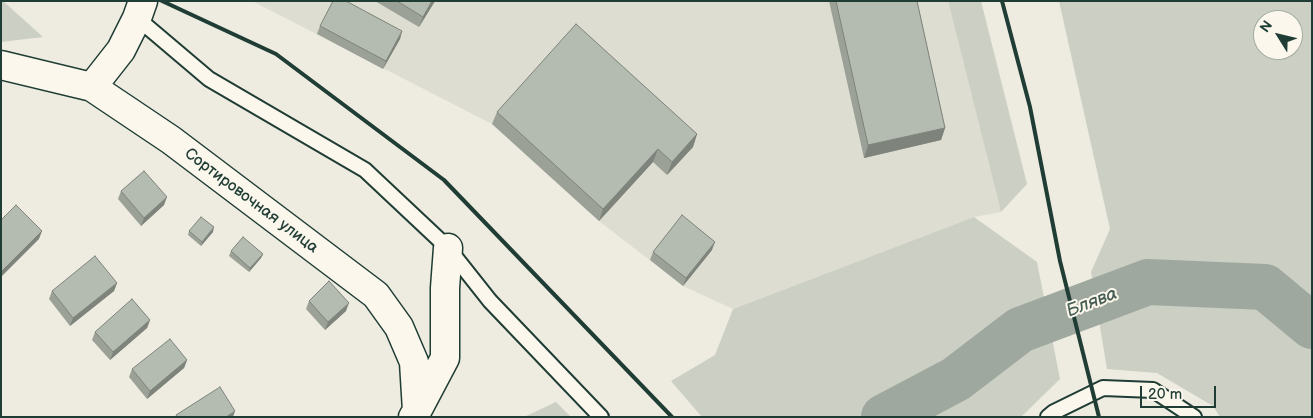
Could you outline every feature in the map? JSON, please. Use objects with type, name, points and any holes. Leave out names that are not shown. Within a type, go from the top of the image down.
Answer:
[{"type":"street","points":[[92,87],[121,50],[140,9]]},
{"type":"street","name":"Сортировочная улица","points":[[1,65],[92,87],[170,140],[376,295],[399,327],[414,362],[415,414]]},
{"type":"street","points":[[415,414],[445,358],[445,288],[448,248]]},
{"type":"lane","points":[[140,9],[209,79],[365,170],[448,248],[490,301],[601,417]]},
{"type":"lane","points":[[1048,417],[1054,412],[1103,388],[1153,390],[1194,417]]},
{"type":"shaded area","points":[[1,1],[3,1],[43,37],[1,42]]},
{"type":"shaded area","points":[[252,1],[948,1],[1001,212],[974,217],[733,309],[683,286],[599,221],[492,124]]},
{"type":"shaded area","points":[[948,1],[981,1],[1027,184],[1001,212]]},
{"type":"shaded area","points":[[1059,1],[1312,1],[1312,417],[1220,417],[1213,406],[1157,373],[1107,369],[1091,272],[1110,229]]},
{"type":"shaded area","points":[[974,217],[1037,262],[1060,379],[1021,417],[702,417],[671,381],[715,355],[733,309]]},
{"type":"shaded area","points":[[556,402],[571,417],[524,417]]},
{"type":"building","points":[[333,1],[346,1],[402,31],[386,61],[320,26]]},
{"type":"building","points":[[397,1],[432,1],[423,17]]},
{"type":"building","points":[[836,1],[917,1],[945,128],[868,145]]},
{"type":"building","points":[[576,24],[697,134],[672,162],[658,149],[603,209],[497,112]]},
{"type":"building","points":[[144,171],[167,197],[144,218],[121,191]]},
{"type":"building","points":[[16,205],[42,231],[1,272],[1,220]]},
{"type":"building","points":[[682,215],[715,242],[686,278],[653,252]]},
{"type":"building","points":[[201,217],[214,227],[202,242],[189,231]]},
{"type":"building","points":[[243,237],[263,254],[250,268],[231,251]]},
{"type":"building","points":[[95,256],[117,283],[73,318],[52,291]]},
{"type":"building","points":[[329,281],[349,303],[328,322],[309,301]]},
{"type":"building","points":[[132,299],[150,320],[113,352],[95,332]]},
{"type":"building","points":[[170,339],[187,360],[150,391],[132,369]]},
{"type":"building","points":[[220,387],[235,411],[226,417],[177,417],[176,415]]},
{"type":"waterway","name":"Блява","points":[[884,417],[956,379],[1020,330],[1148,282],[1265,287],[1312,326]]},
{"type":"railway","points":[[162,1],[276,54],[444,180],[672,417]]},
{"type":"railway","points":[[1002,1],[1030,107],[1060,261],[1099,417]]}]
